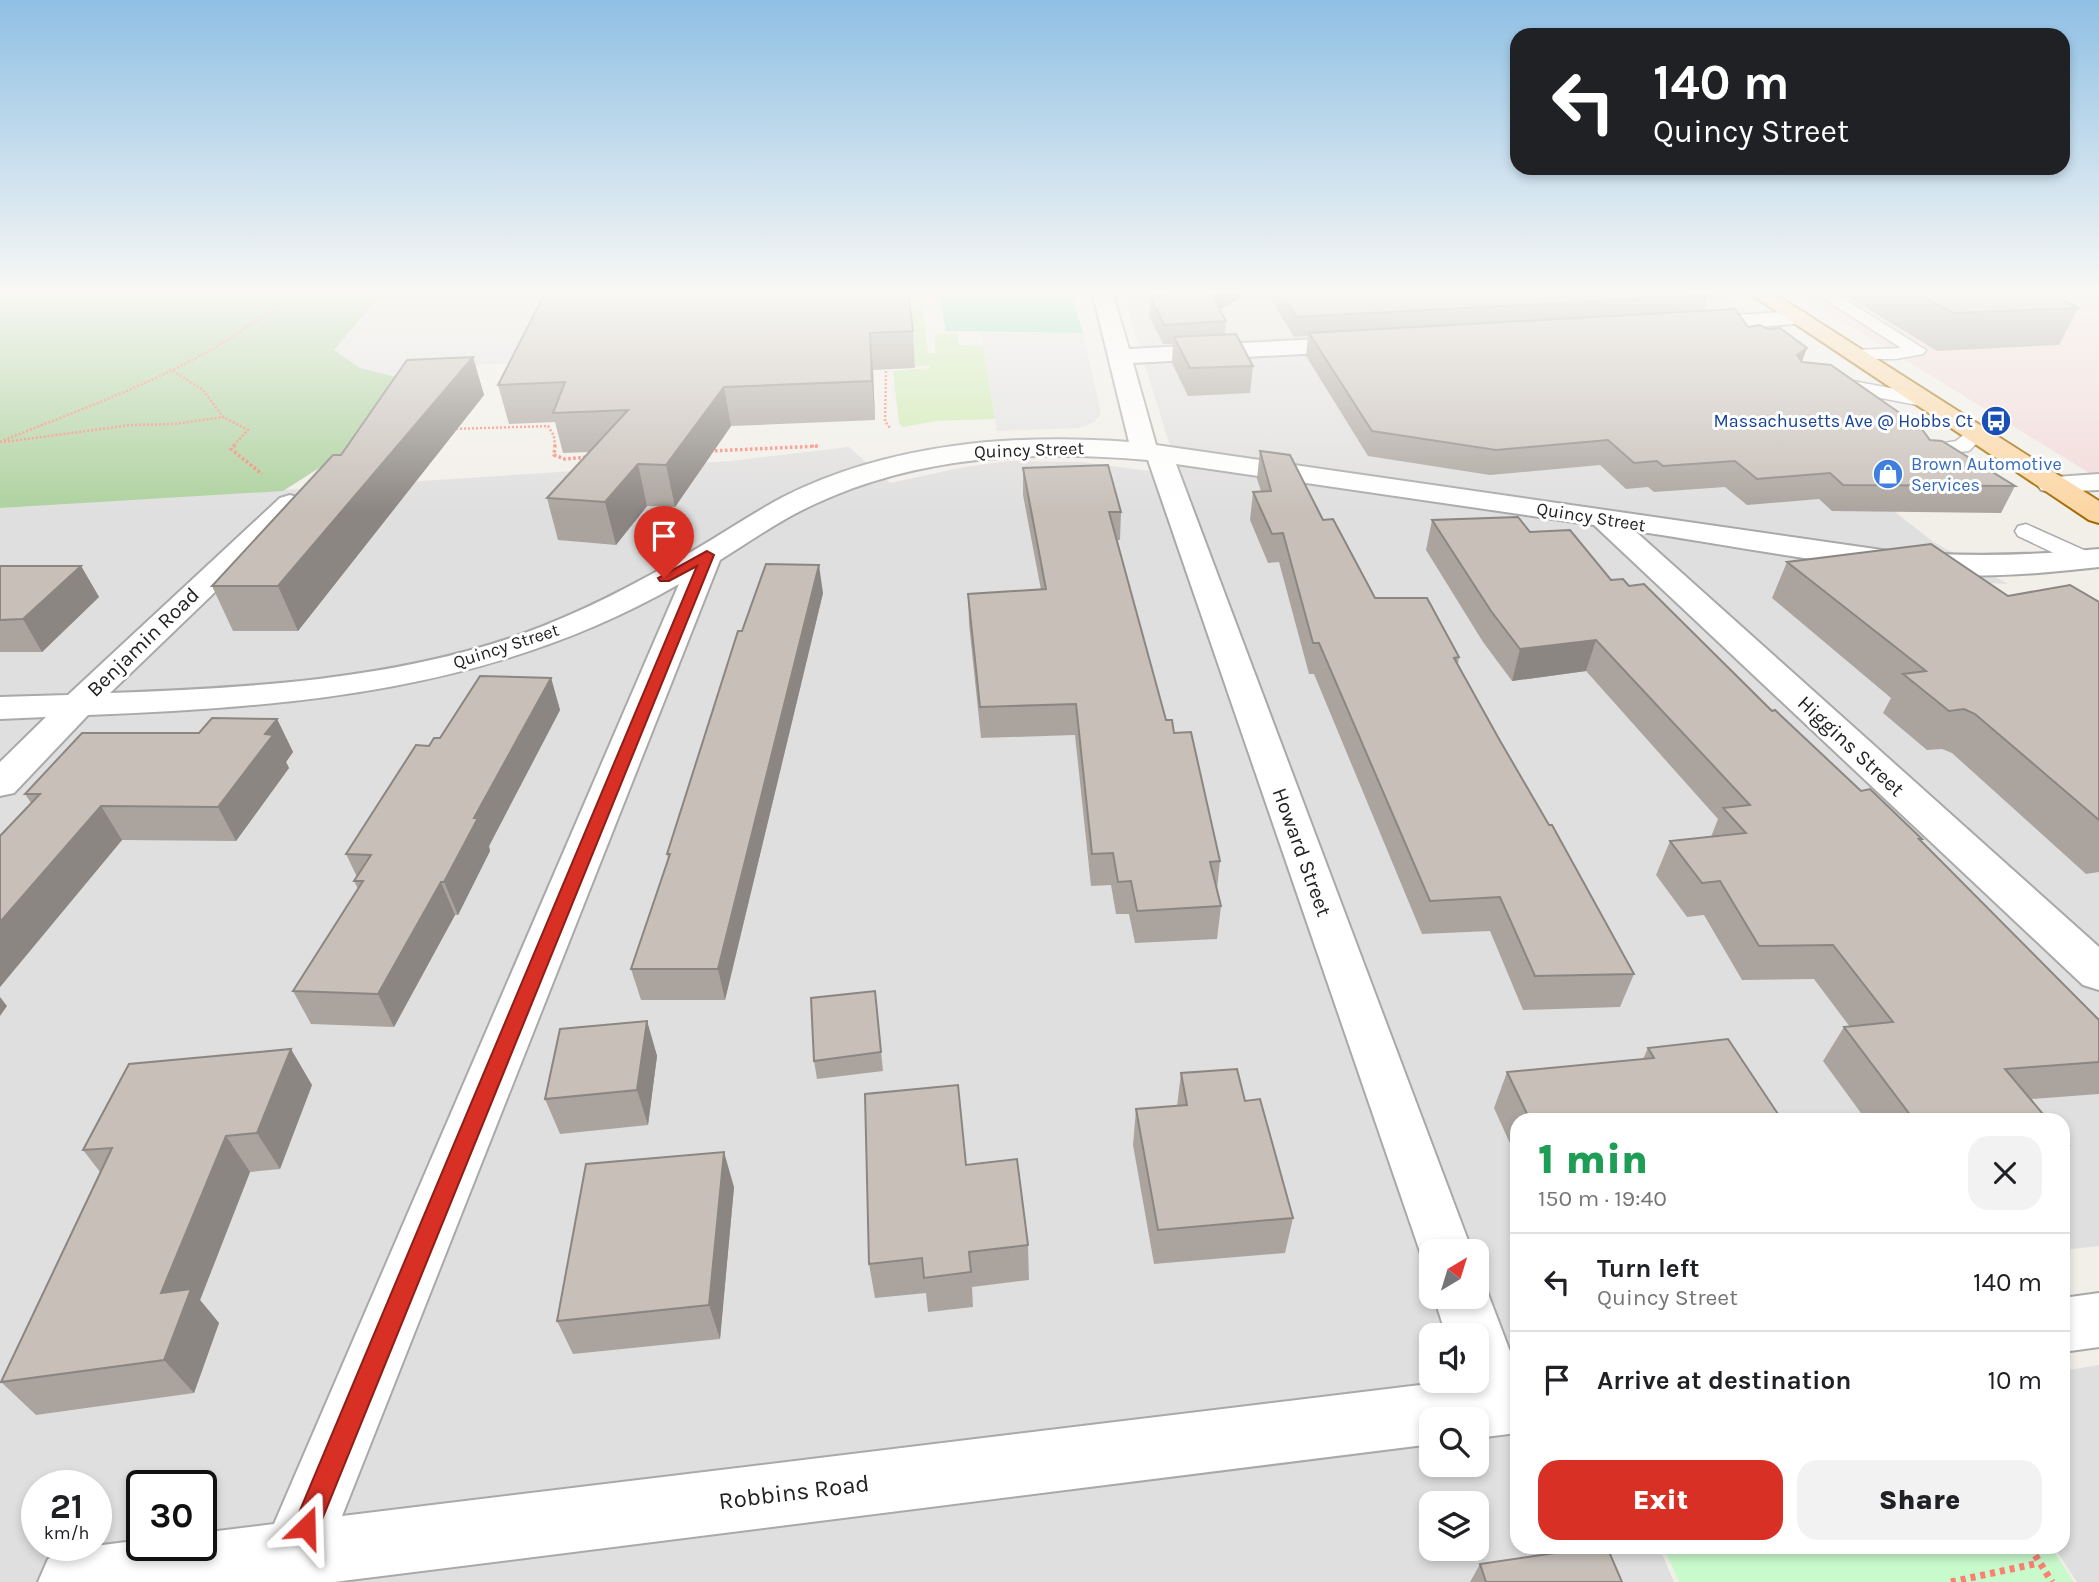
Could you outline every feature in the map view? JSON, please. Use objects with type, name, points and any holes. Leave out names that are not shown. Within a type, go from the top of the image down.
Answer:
[{"type":"main road","points":[[1869,365],[2099,514]]},
{"type":"street","name":"Howard Street","points":[[1122,365],[1441,1239]]},
{"type":"street","name":"Quincy Street","points":[[0,708],[261,693],[416,673],[507,649],[580,621],[707,555],[751,527],[807,497],[864,474],[923,457],[986,449],[1048,446],[1152,452],[1790,547],[1914,562],[1963,566],[2031,565],[2092,558]]},
{"type":"street","points":[[2051,484],[2099,482]]},
{"type":"street","name":"Benjamin Road","points":[[0,784],[78,704],[290,504]]},
{"type":"street","name":"Higgins Street","points":[[1604,519],[2099,973]]},
{"type":"street","points":[[295,1553],[707,555]]},
{"type":"street","points":[[2070,1324],[2099,1320]]},
{"type":"street","points":[[1489,1363],[1509,1404]]},
{"type":"street","name":"Robbins Road","points":[[71,1582],[1509,1404]]},
{"type":"lane","points":[[1800,379],[1840,383],[1922,400]]},
{"type":"lane","points":[[1927,460],[1922,452],[1962,447],[1975,435]]},
{"type":"lane","points":[[2026,531],[2092,558]]},
{"type":"path","points":[[0,442],[188,365]]},
{"type":"path","points":[[173,370],[203,390],[224,418],[248,430],[231,449]]},
{"type":"path","points":[[886,371],[886,421]]},
{"type":"path","points":[[0,442],[131,425],[174,424],[224,418]]},
{"type":"path","points":[[450,429],[548,426],[555,441],[554,455],[565,459],[595,457]]},
{"type":"path","points":[[705,451],[832,446]]},
{"type":"path","points":[[2034,1554],[2052,1582]]},
{"type":"path","points":[[1951,1582],[2039,1563]]},
{"type":"shaded area","points":[[355,365],[481,365],[470,378],[408,380]]},
{"type":"shaded area","points":[[986,365],[1090,365],[1101,414],[1094,422],[1079,428],[997,431]]},
{"type":"shaded area","points":[[1145,365],[1775,365],[1805,441],[1932,541],[2008,584],[1939,581],[2099,693],[2099,1246],[2070,1249],[2070,1113],[1510,1113],[1510,1554],[1662,1554],[1674,1582],[0,1582],[0,508],[731,461],[849,447],[890,483],[964,467],[1009,461],[1082,462],[1179,475]]},
{"type":"shaded area","points":[[1913,365],[2099,365],[2099,480]]},
{"type":"shaded area","points":[[2099,1365],[2099,1582],[2077,1582],[2059,1554],[2070,1554],[2070,1370]]},
{"type":"green space","points":[[0,365],[371,365],[408,380],[357,444],[283,491],[0,508]]},
{"type":"green space","points":[[986,365],[995,419],[936,421],[903,427],[899,424],[893,371],[930,368],[915,366]]},
{"type":"green space","points":[[1666,1554],[2056,1554],[2074,1582],[1679,1582]]},
{"type":"building","points":[[404,365],[466,365],[278,586],[212,586],[333,455],[341,455]]},
{"type":"building","points":[[508,365],[871,365],[872,381],[724,387],[666,465],[638,464],[605,502],[547,498],[628,410],[553,413],[565,382],[498,385]]},
{"type":"building","points":[[1188,365],[1253,366],[1190,368]]},
{"type":"building","points":[[1329,365],[1829,365],[1921,428],[1930,440],[1942,441],[2015,486],[1843,485],[1830,473],[1757,479],[1735,461],[1663,466],[1657,461],[1634,463],[1608,440],[1496,450],[1372,431]]},
{"type":"building","points":[[1260,451],[1290,455],[1323,520],[1333,519],[1375,598],[1427,598],[1459,657],[1454,658],[1549,825],[1552,825],[1634,974],[1535,976],[1500,897],[1430,901],[1319,643],[1313,643],[1283,533],[1272,534],[1253,492],[1271,491]]},
{"type":"building","points":[[1108,465],[1121,512],[1109,512],[1166,720],[1172,720],[1174,733],[1191,732],[1220,861],[1210,862],[1221,906],[1137,911],[1131,881],[1118,882],[1113,853],[1092,854],[1076,704],[980,707],[968,594],[1046,589],[1023,468]]},
{"type":"building","points":[[1518,517],[1530,532],[1570,530],[1611,580],[1623,579],[1629,586],[1644,584],[1772,711],[1775,710],[1861,791],[1870,789],[2099,1020],[2099,1062],[2005,1069],[2042,1113],[1909,1113],[1844,1027],[1893,1022],[1833,945],[1759,946],[1720,881],[1702,883],[1670,841],[1746,833],[1723,808],[1750,805],[1596,640],[1520,649],[1491,611],[1432,520]]},
{"type":"building","points":[[1931,544],[2008,596],[2070,585],[2099,602],[2099,820],[1975,714],[1964,709],[1949,711],[1903,674],[1926,671],[1787,562]]},
{"type":"building","points":[[766,564],[819,565],[718,969],[631,969],[670,854],[667,854],[738,631],[742,631]]},
{"type":"building","points":[[0,566],[81,566],[23,619],[0,620]]},
{"type":"building","points":[[480,676],[551,678],[474,818],[478,818],[444,882],[441,882],[378,994],[293,991],[363,881],[354,881],[371,855],[346,854],[416,745],[429,746],[434,738],[440,738]]},
{"type":"building","points":[[212,718],[277,719],[265,734],[273,735],[218,807],[101,806],[0,922],[0,836],[40,794],[25,794],[82,733],[199,733]]},
{"type":"building","points":[[875,991],[881,1052],[814,1061],[811,998]]},
{"type":"building","points":[[647,1021],[637,1090],[545,1099],[560,1029]]},
{"type":"building","points":[[1728,1039],[1777,1113],[1527,1113],[1507,1072],[1654,1058],[1648,1048]]},
{"type":"building","points":[[291,1049],[257,1133],[226,1136],[161,1293],[191,1289],[164,1360],[1,1382],[112,1148],[83,1150],[129,1064]]},
{"type":"building","points":[[1237,1069],[1245,1101],[1260,1099],[1293,1218],[1158,1230],[1136,1109],[1187,1105],[1181,1073]]},
{"type":"building","points":[[958,1085],[966,1165],[1017,1159],[1028,1245],[969,1252],[971,1272],[924,1278],[922,1258],[869,1264],[865,1094]]},
{"type":"building","points":[[724,1152],[709,1305],[557,1321],[586,1164]]},
{"type":"building","points":[[1549,1554],[1610,1554],[1622,1582],[1486,1582],[1480,1564]]},
{"type":"place","name":"Massachusetts Ave @ Hobbs Ct","points":[[1996,421]]},
{"type":"place","name":"Brown Automotive Services","points":[[1888,474]]},
{"type":"route","points":[[306,1527],[707,555],[664,578]]}]
